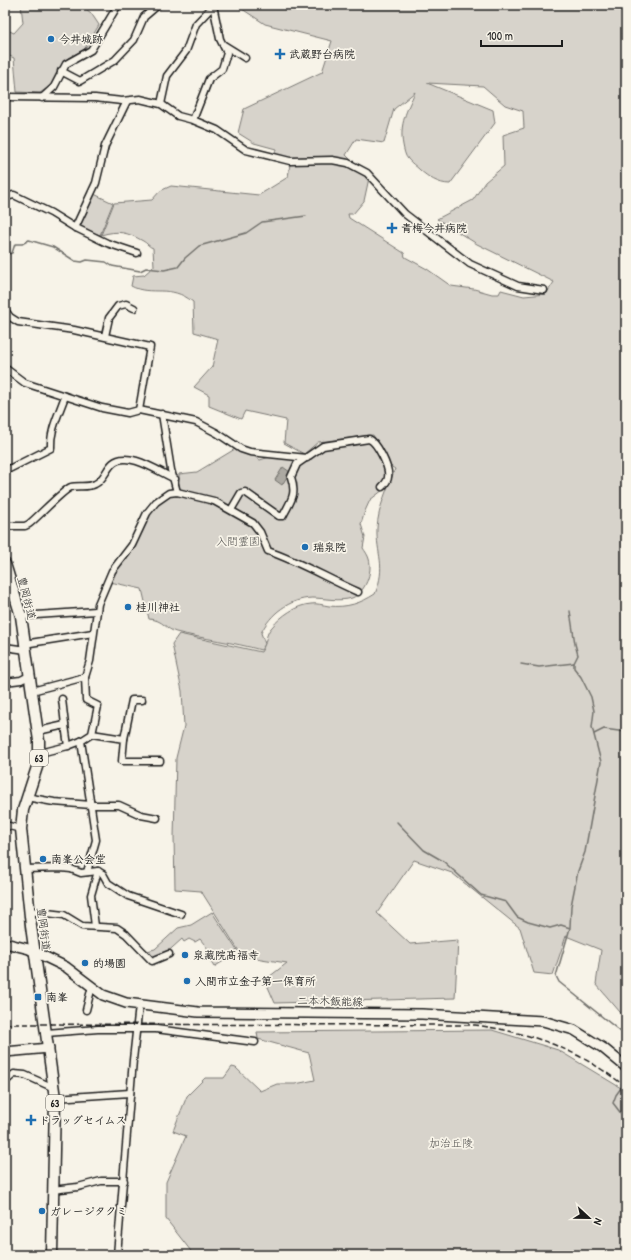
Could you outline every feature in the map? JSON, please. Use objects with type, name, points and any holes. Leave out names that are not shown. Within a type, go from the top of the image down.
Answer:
[{"type":"main road","name":"豊岡街道","points":[[5,564],[21,616],[40,753],[22,810],[21,829],[34,953],[55,1093],[52,1190],[52,1255]]},
{"type":"main road","name":"二本木飯能線","points":[[5,943],[24,948],[71,970],[110,999],[139,1005],[198,1012],[422,1014],[537,1020],[553,1023],[574,1030],[603,1048],[626,1067]]},
{"type":"main road","points":[[5,1052],[49,1048]]},
{"type":"street","points":[[42,98],[54,87],[66,64],[91,50],[118,7],[110,5]]},
{"type":"street","points":[[61,71],[80,81],[104,69],[134,40],[144,17],[158,5]]},
{"type":"street","points":[[193,120],[209,79],[222,69],[227,53],[220,39],[213,5]]},
{"type":"street","points":[[161,104],[167,76],[186,52],[196,24],[213,5]]},
{"type":"street","points":[[224,45],[245,58]]},
{"type":"street","points":[[5,97],[95,98],[127,101],[140,99],[161,104],[178,116],[193,120],[217,130],[246,150],[290,162],[332,160],[344,162],[367,173],[405,214],[470,264],[518,286],[544,290]]},
{"type":"street","points":[[75,228],[96,183],[105,146],[127,101]]},
{"type":"street","points":[[5,197],[14,195],[51,213],[75,228],[107,243],[137,252]]},
{"type":"street","points":[[105,336],[109,318],[118,306],[122,304],[134,308]]},
{"type":"street","points":[[5,310],[10,318],[18,322],[105,336],[150,347],[139,410]]},
{"type":"street","points":[[5,368],[25,383],[114,411],[128,412],[139,410],[162,414],[204,425],[241,449],[250,452],[307,458]]},
{"type":"street","points":[[5,471],[51,448],[53,424],[59,415],[65,396]]},
{"type":"street","points":[[162,414],[171,470],[175,479],[177,492]]},
{"type":"street","points":[[231,510],[241,493],[245,492],[279,516],[283,516],[294,496],[294,486],[291,477],[297,464],[323,446],[371,439],[378,448],[388,471],[388,480],[382,488]]},
{"type":"street","points":[[5,526],[25,526],[29,524],[71,487],[95,485],[102,479],[110,466],[119,459],[128,459],[141,463],[175,479]]},
{"type":"street","points":[[92,734],[98,706],[86,700],[85,677],[90,661],[96,611],[112,571],[132,545],[152,506],[165,495],[177,492],[214,501],[254,522],[268,551],[290,559],[324,578],[358,592]]},
{"type":"street","points":[[21,616],[96,611]]},
{"type":"street","points":[[5,647],[25,647],[93,633]]},
{"type":"street","points":[[5,682],[21,680],[29,676]]},
{"type":"street","points":[[32,691],[85,677]]},
{"type":"street","points":[[62,699],[68,746]]},
{"type":"street","points":[[142,700],[132,700],[124,739],[122,761],[160,761]]},
{"type":"street","points":[[38,731],[65,725]]},
{"type":"street","points":[[40,753],[68,746],[92,734],[99,733],[124,739]]},
{"type":"street","points":[[81,740],[96,840],[87,872]]},
{"type":"street","points":[[26,797],[91,806],[120,805],[142,815],[157,818]]},
{"type":"street","points":[[5,825],[21,829]]},
{"type":"street","points":[[25,869],[61,868],[87,872],[98,871],[103,874],[108,883],[128,896],[181,914]]},
{"type":"street","points":[[95,926],[91,895],[98,871]]},
{"type":"street","points":[[29,911],[64,915],[82,926],[117,928],[126,934],[152,961],[169,954]]},
{"type":"street","points":[[86,1010],[92,986]]},
{"type":"street","points":[[117,1255],[130,1093],[139,1005]]},
{"type":"street","points":[[46,1033],[64,1031],[156,1029],[201,1033],[230,1040],[255,1042]]},
{"type":"street","points":[[5,1082],[14,1074],[25,1075],[55,1093],[130,1093]]},
{"type":"street","points":[[52,1190],[101,1181],[124,1181]]},
{"type":"green space","points":[[21,5],[81,5],[91,13],[99,25],[84,50],[68,58],[59,68],[50,86],[40,93],[17,92],[14,58],[5,54],[5,29],[14,33],[23,23]]},
{"type":"green space","points":[[236,5],[626,5],[626,1019],[596,984],[601,950],[566,936],[553,975],[534,973],[520,928],[452,873],[414,860],[377,913],[410,944],[458,940],[455,998],[275,1003],[265,980],[287,963],[242,956],[201,891],[175,889],[174,837],[176,758],[184,726],[182,691],[172,644],[179,634],[261,652],[270,630],[280,619],[294,609],[300,606],[313,604],[329,606],[348,605],[364,600],[375,594],[381,567],[377,537],[379,513],[395,469],[389,465],[373,435],[318,442],[304,454],[284,443],[286,420],[245,411],[241,419],[209,406],[209,395],[194,387],[212,367],[218,339],[194,332],[193,302],[185,296],[169,291],[138,289],[131,286],[133,276],[144,275],[154,266],[153,248],[143,241],[127,234],[118,232],[101,235],[114,203],[152,200],[160,191],[171,186],[259,195],[288,177],[290,164],[273,159],[276,149],[254,143],[238,133],[244,109],[322,72],[332,41],[265,24]],"holes":[[[427,83],[483,86],[505,105],[523,111],[524,128],[503,135],[504,166],[485,182],[473,200],[437,219],[477,244],[554,282],[546,294],[524,296],[501,290],[499,294],[492,294],[474,289],[451,286],[427,269],[405,257],[404,253],[349,218],[348,214],[353,214],[364,201],[369,178],[346,155],[356,139],[384,143],[394,109],[415,92],[407,111],[402,130],[405,155],[430,178],[441,183],[450,184],[495,123],[493,110]]]},
{"type":"green space","points":[[94,194],[113,203],[100,235],[79,228],[79,225]]},
{"type":"green space","name":"入間霊園","points":[[369,437],[391,470],[390,478],[383,490],[370,500],[361,524],[365,537],[363,548],[368,556],[370,564],[367,582],[361,592],[352,598],[337,600],[312,598],[304,599],[296,601],[281,609],[265,626],[261,633],[265,644],[261,650],[172,631],[158,621],[149,619],[142,589],[110,582],[152,510],[179,485],[179,474],[197,472],[235,449],[245,454],[249,453],[260,460],[273,456],[302,459],[322,444]]},
{"type":"green space","points":[[212,912],[238,952],[214,967],[209,959],[213,955],[200,939],[195,942],[189,939],[184,942],[182,939],[163,956],[151,958],[147,951],[155,949],[178,928],[191,925]]},
{"type":"green space","name":"加治丘陵","points":[[492,1030],[558,1050],[626,1091],[626,1255],[194,1255],[166,1219],[166,1182],[186,1136],[173,1131],[187,1096],[205,1078],[224,1078],[232,1067],[236,1068],[260,1091],[277,1084],[295,1084],[315,1080],[309,1053],[258,1039],[257,1032]]},
{"type":"shaded area","points":[[283,467],[290,472],[282,485],[275,480]]},
{"type":"waterway","points":[[7,254],[12,253],[15,244],[22,244],[29,240],[53,247],[75,261],[82,262],[87,260],[106,262],[112,266],[140,271],[146,268],[164,270],[178,267],[185,258],[199,246],[246,233],[262,222],[306,216]]},
{"type":"waterway","points":[[570,611],[578,655],[574,663],[574,668],[581,677],[591,697],[594,711],[592,727],[601,762],[585,852],[578,871],[571,906],[570,927]]},
{"type":"waterway","points":[[521,664],[539,667],[574,663]]},
{"type":"waterway","points":[[594,734],[604,729],[626,732]]},
{"type":"waterway","points":[[5,822],[15,824]]},
{"type":"waterway","points":[[397,822],[424,850],[443,861],[481,895],[506,902],[517,917],[528,922],[550,928],[561,925],[570,928],[556,976],[559,982],[626,1036]]},
{"type":"waterway","points":[[626,1081],[616,1095],[613,1103],[626,1120]]},
{"type":"railway","points":[[5,1024],[475,1025],[517,1033],[555,1045],[591,1063],[626,1087]]},
{"type":"place","name":"今井城跡","points":[[51,39]]},
{"type":"place","name":"武蔵野台病院","points":[[280,54]]},
{"type":"place","name":"青梅今井病院","points":[[392,228]]},
{"type":"place","name":"瑞泉院","points":[[305,547]]},
{"type":"place","name":"桂川神社","points":[[128,607]]},
{"type":"place","name":"南峯公会堂","points":[[43,859]]},
{"type":"place","name":"泉藏院髙福寺","points":[[185,955]]},
{"type":"place","name":"的場園","points":[[85,963]]},
{"type":"place","name":"入間市立金子第一保育所","points":[[187,981]]},
{"type":"place","name":"南峯","points":[[38,997]]},
{"type":"place","name":"ドラッグセイムス","points":[[31,1120]]},
{"type":"place","name":"ガレージタクミ","points":[[42,1211]]}]
